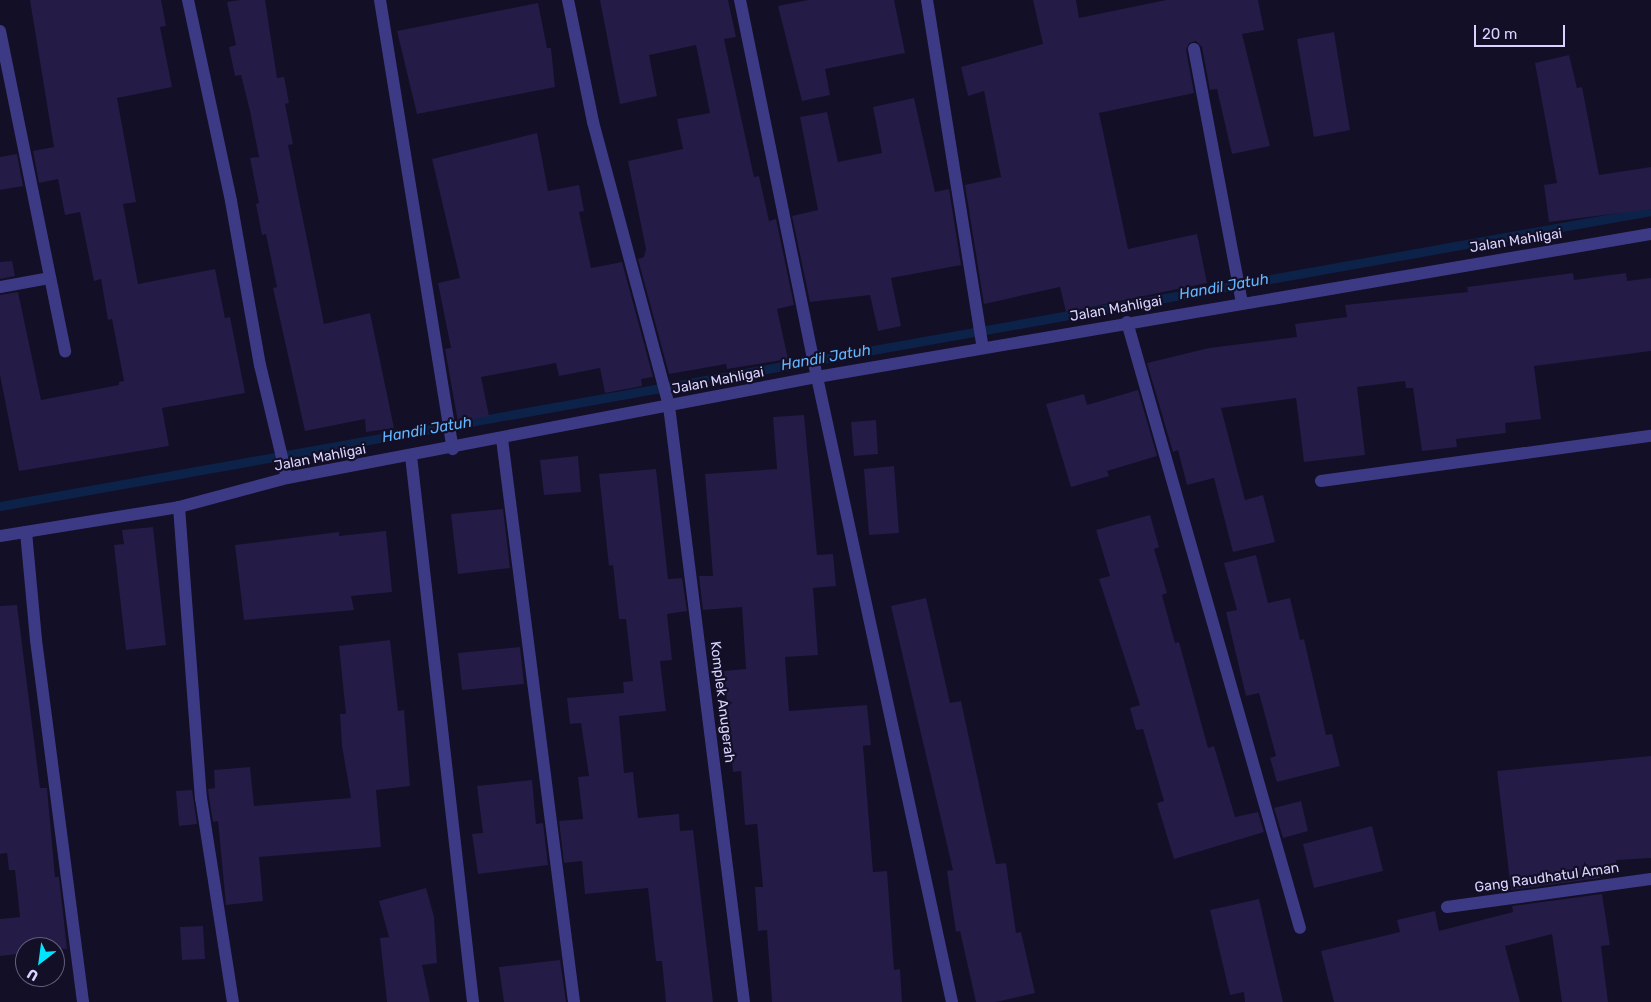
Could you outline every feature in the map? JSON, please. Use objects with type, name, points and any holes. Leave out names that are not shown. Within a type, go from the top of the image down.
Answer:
[{"type":"street","points":[[188,0],[279,449],[286,472]]},
{"type":"street","points":[[380,0],[453,449]]},
{"type":"street","name":"Komplek Anugerah","points":[[568,0],[593,122],[668,400],[744,1002]]},
{"type":"street","points":[[740,0],[812,354],[952,1002]]},
{"type":"street","points":[[927,0],[982,342]]},
{"type":"street","points":[[0,31],[65,351]]},
{"type":"street","points":[[1194,49],[1241,296]]},
{"type":"street","name":"Jalan Mahligai","points":[[0,536],[179,507],[286,472],[453,449],[668,400],[816,372],[982,342],[1127,322],[1241,296],[1651,234]]},
{"type":"street","points":[[0,287],[50,278]]},
{"type":"street","points":[[1127,322],[1300,928]]},
{"type":"street","points":[[1321,481],[1651,436]]},
{"type":"street","points":[[502,439],[574,1002]]},
{"type":"street","points":[[411,456],[473,1002]]},
{"type":"street","points":[[179,507],[201,798],[233,1002]]},
{"type":"street","points":[[26,532],[36,640],[83,1002]]},
{"type":"street","name":"Gang Raudhatul Aman","points":[[1447,907],[1651,879]]},
{"type":"building","points":[[30,0],[161,0],[166,26],[160,27],[172,87],[117,98],[136,202],[123,204],[138,284],[215,269],[225,318],[230,317],[245,393],[162,408],[169,446],[19,471],[0,375],[0,295],[18,292],[41,400],[119,385],[119,382],[124,381],[112,319],[108,320],[101,279],[94,281],[80,212],[65,215],[58,179],[39,183],[33,151],[54,147]]},
{"type":"building","points":[[265,0],[277,78],[284,77],[289,103],[285,104],[293,144],[288,145],[324,324],[370,313],[394,428],[366,432],[365,419],[305,431],[273,288],[277,287],[266,234],[262,235],[256,204],[259,203],[250,158],[259,157],[250,111],[241,75],[235,76],[229,47],[236,45],[227,2]]},
{"type":"building","points":[[600,0],[728,0],[736,37],[724,39],[754,177],[759,176],[769,221],[776,219],[794,305],[777,309],[788,359],[727,369],[726,364],[669,374],[638,259],[644,257],[646,249],[628,161],[683,149],[677,119],[710,113],[696,45],[649,55],[657,96],[620,104]]},
{"type":"building","points":[[808,0],[894,0],[905,53],[825,69],[830,95],[802,101],[778,6]]},
{"type":"building","points":[[1033,0],[1076,0],[1079,18],[1166,0],[1258,0],[1264,30],[1242,34],[1270,146],[1232,154],[1217,89],[1210,90],[1202,47],[1196,41],[1189,43],[1186,50],[1194,93],[1099,113],[1128,249],[1197,234],[1207,283],[1066,312],[1060,287],[984,304],[965,185],[1001,177],[984,91],[968,96],[961,67],[1043,44]]},
{"type":"building","points":[[538,3],[547,48],[551,48],[555,87],[417,114],[397,31]]},
{"type":"building","points":[[1334,32],[1350,130],[1314,137],[1297,39]]},
{"type":"building","points":[[1569,55],[1577,88],[1582,87],[1599,175],[1651,167],[1651,209],[1549,222],[1544,185],[1557,183],[1535,63]]},
{"type":"building","points":[[914,98],[935,192],[949,189],[961,265],[891,278],[901,326],[878,331],[870,295],[810,302],[792,216],[818,210],[800,117],[827,112],[838,162],[882,153],[873,107]]},
{"type":"building","points":[[537,133],[548,191],[579,185],[584,211],[579,212],[591,268],[622,262],[653,377],[641,379],[642,386],[605,393],[600,368],[559,376],[556,363],[481,377],[489,416],[458,422],[445,349],[451,348],[438,283],[460,278],[432,159]]},
{"type":"building","points":[[17,154],[23,186],[0,190],[0,157]]},
{"type":"building","points":[[12,261],[15,276],[0,279],[0,262]]},
{"type":"building","points":[[1573,273],[1574,280],[1626,273],[1627,281],[1651,278],[1651,351],[1534,366],[1541,419],[1505,423],[1506,433],[1456,439],[1457,447],[1422,451],[1413,388],[1406,388],[1405,381],[1357,387],[1365,455],[1304,462],[1296,398],[1221,408],[1245,500],[1263,495],[1275,542],[1233,552],[1214,478],[1187,485],[1178,450],[1173,452],[1147,363],[1209,348],[1297,337],[1295,324],[1347,317],[1345,305],[1468,292],[1467,287]]},
{"type":"building","points":[[1138,390],[1157,456],[1107,471],[1109,476],[1071,487],[1046,404],[1084,394],[1087,405]]},
{"type":"building","points":[[804,415],[817,555],[833,554],[836,586],[813,588],[818,655],[785,657],[789,711],[867,705],[871,745],[863,746],[873,872],[887,871],[894,970],[900,969],[902,1002],[772,1002],[767,930],[758,931],[755,887],[763,887],[757,824],[745,825],[741,771],[733,772],[724,671],[746,669],[742,607],[703,610],[699,576],[713,576],[705,474],[777,469],[773,417]]},
{"type":"building","points":[[876,420],[878,454],[854,456],[851,422]]},
{"type":"building","points":[[578,456],[581,492],[544,495],[540,460]]},
{"type":"building","points":[[894,466],[899,533],[869,535],[864,469]]},
{"type":"building","points":[[656,469],[668,579],[682,578],[687,611],[667,614],[672,660],[660,661],[666,711],[619,716],[624,773],[633,772],[638,818],[679,814],[680,831],[693,830],[713,1002],[666,1002],[662,961],[656,961],[648,888],[585,894],[582,861],[564,863],[559,821],[583,819],[578,777],[589,776],[581,723],[570,724],[567,698],[624,693],[623,682],[633,681],[626,619],[619,619],[613,565],[609,566],[599,474]]},
{"type":"building","points":[[503,509],[510,568],[458,574],[451,514]]},
{"type":"building","points":[[1150,515],[1159,547],[1154,549],[1167,593],[1162,595],[1175,643],[1179,642],[1208,748],[1214,746],[1235,817],[1258,812],[1264,832],[1174,859],[1157,803],[1164,801],[1143,729],[1136,730],[1130,708],[1140,705],[1099,579],[1110,576],[1096,530]]},
{"type":"building","points":[[153,527],[166,645],[126,650],[114,545],[124,544],[122,530]]},
{"type":"building","points":[[386,531],[392,592],[351,596],[354,610],[244,620],[235,545],[339,532],[339,536]]},
{"type":"building","points":[[1256,555],[1268,603],[1290,598],[1300,640],[1304,639],[1326,735],[1332,734],[1340,766],[1277,782],[1270,758],[1276,756],[1259,693],[1246,696],[1226,612],[1237,610],[1224,563]]},
{"type":"building","points":[[926,598],[950,703],[961,701],[996,864],[1006,863],[1016,933],[1021,932],[1035,993],[996,1002],[976,1002],[960,931],[956,932],[947,871],[953,870],[891,606]]},
{"type":"building","points":[[17,605],[40,788],[47,788],[55,877],[59,877],[67,949],[65,949],[65,937],[15,937],[15,954],[0,956],[0,919],[20,917],[15,870],[9,870],[7,853],[0,854],[0,606]]},
{"type":"building","points":[[390,640],[398,711],[404,710],[410,786],[376,790],[381,847],[259,857],[263,901],[226,905],[218,821],[213,822],[208,789],[215,788],[214,770],[250,767],[254,806],[351,798],[342,746],[340,714],[346,714],[339,646]]},
{"type":"building","points":[[520,647],[524,684],[462,690],[458,653]]},
{"type":"building","points":[[1651,756],[1651,858],[1616,860],[1617,866],[1599,868],[1600,878],[1511,890],[1497,771]]},
{"type":"building","points":[[532,780],[536,824],[543,823],[548,865],[478,874],[472,834],[483,833],[477,786]]},
{"type":"building","points":[[192,790],[197,824],[179,826],[176,791]]},
{"type":"building","points":[[1301,801],[1308,831],[1283,838],[1274,808]]},
{"type":"building","points":[[1372,826],[1383,871],[1314,888],[1303,844]]},
{"type":"building","points":[[426,888],[434,917],[437,963],[422,965],[430,1002],[387,1002],[380,938],[389,937],[379,901]]},
{"type":"building","points":[[1602,894],[1610,945],[1601,946],[1608,1002],[1562,1002],[1552,934],[1505,946],[1520,1002],[1334,1002],[1321,951],[1400,932],[1397,920],[1435,911],[1439,931],[1513,912],[1512,906]]},
{"type":"building","points":[[1259,899],[1283,1002],[1245,1002],[1244,992],[1230,995],[1210,910]]},
{"type":"building","points":[[203,926],[205,959],[182,960],[180,927]]},
{"type":"building","points":[[560,960],[566,1002],[504,1002],[499,967]]},
{"type":"waterway","name":"Handil Jatuh","points":[[0,506],[1651,211]]}]
